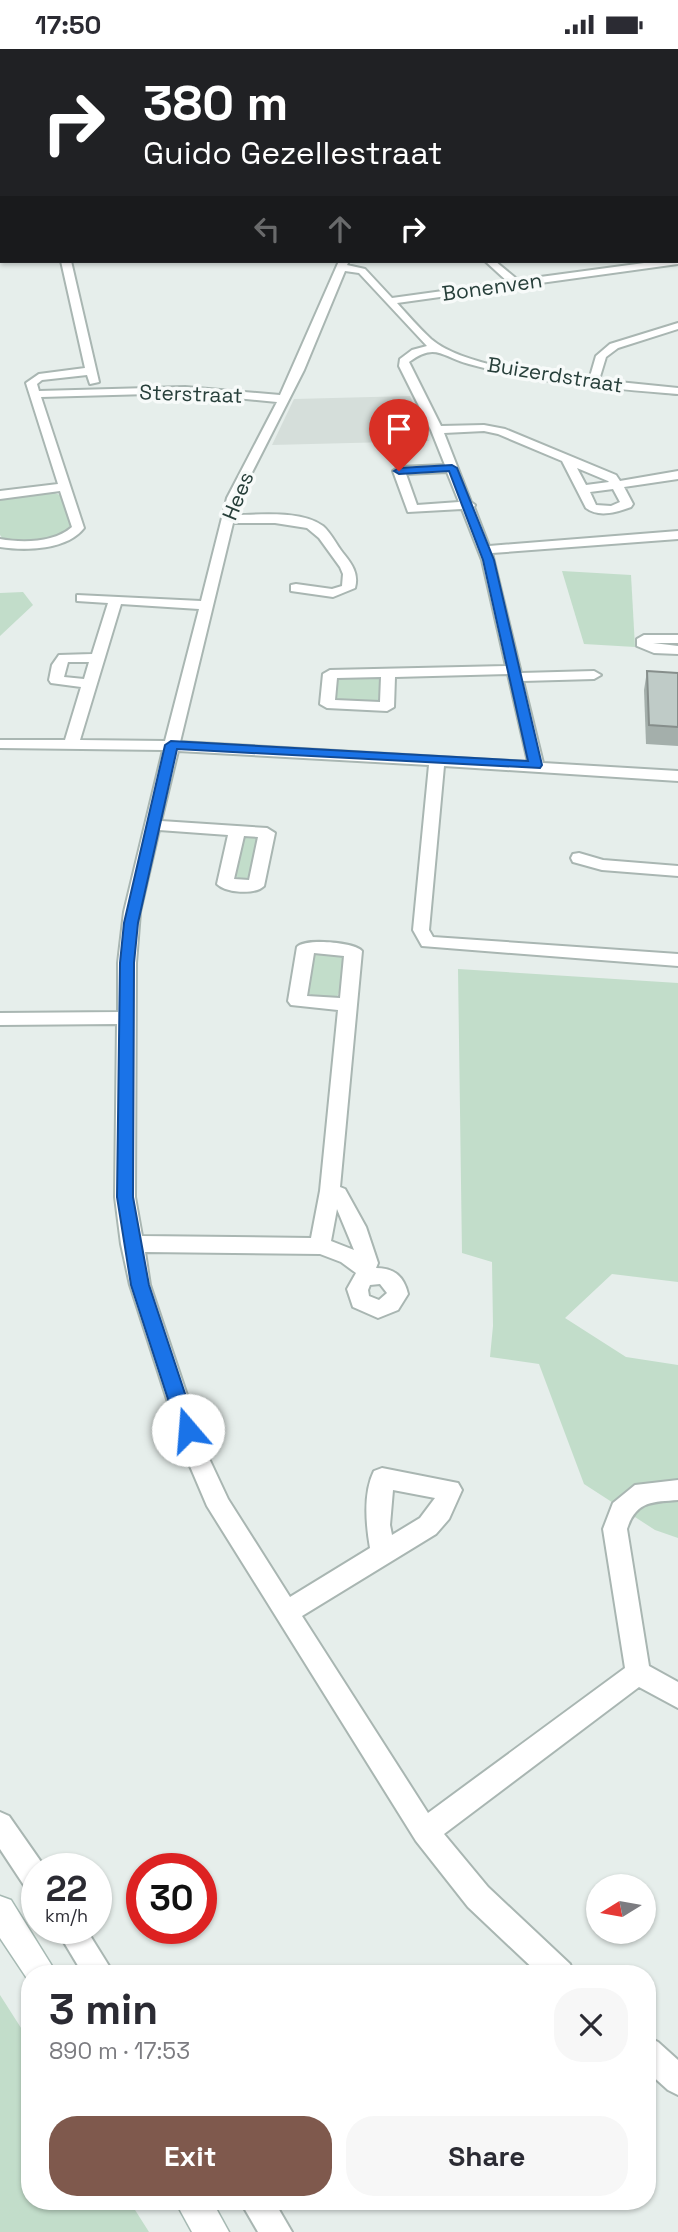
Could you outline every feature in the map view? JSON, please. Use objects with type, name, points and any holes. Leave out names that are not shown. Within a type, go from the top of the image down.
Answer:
[{"type":"main road","points":[[0,1911],[36,1965]]},
{"type":"main road","points":[[198,2210],[212,2232]]},
{"type":"street","points":[[66,263],[97,392]]},
{"type":"street","points":[[492,263],[516,284]]},
{"type":"street","points":[[660,263],[678,270]]},
{"type":"street","name":"Bonenven","points":[[390,301],[660,263]]},
{"type":"street","name":"Buizerdstraat","points":[[343,264],[362,271],[436,347],[466,360],[502,370],[593,383],[678,391]]},
{"type":"street","name":"Hees","points":[[171,745],[233,498],[285,399],[343,264]]},
{"type":"street","points":[[610,351],[614,346],[678,326]]},
{"type":"street","points":[[593,383],[601,356],[678,332]]},
{"type":"street","points":[[436,347],[416,352],[404,361],[407,373],[437,430],[485,550],[536,761]]},
{"type":"street","points":[[0,543],[17,545],[65,539],[75,534],[78,528],[31,383],[39,377],[92,371]]},
{"type":"street","name":"Sterstraat","points":[[34,394],[186,390],[285,399]]},
{"type":"street","points":[[437,430],[492,428],[612,478],[627,504],[621,525]]},
{"type":"street","points":[[567,459],[592,507],[621,525],[673,535],[678,551]]},
{"type":"street","points":[[452,468],[399,471],[412,509],[469,505]]},
{"type":"street","points":[[582,489],[678,475]]},
{"type":"street","points":[[0,495],[65,487]]},
{"type":"street","points":[[227,519],[298,522],[318,527],[345,565],[351,575],[351,581],[348,588],[341,592],[296,588]]},
{"type":"street","points":[[485,550],[621,525]]},
{"type":"street","points":[[82,598],[115,602],[205,605]]},
{"type":"street","points":[[71,744],[115,602]]},
{"type":"street","points":[[678,639],[644,639],[642,643],[654,649],[678,650]]},
{"type":"street","points":[[388,673],[387,707],[327,704],[330,674],[388,673],[515,674],[595,677],[588,657]]},
{"type":"street","points":[[90,684],[56,680],[55,674],[64,658],[98,658]]},
{"type":"street","points":[[0,744],[171,745],[437,761],[536,761],[653,768],[678,766]]},
{"type":"street","points":[[171,745],[132,912],[127,963],[125,1197],[140,1285],[195,1453],[219,1506],[425,1832],[478,1897],[550,1965]]},
{"type":"street","points":[[437,761],[421,930],[428,942],[678,960]]},
{"type":"street","points":[[653,768],[678,776]]},
{"type":"street","points":[[152,825],[237,831]]},
{"type":"street","points":[[579,858],[601,865],[678,870]]},
{"type":"street","points":[[320,1246],[330,1191],[347,1005]]},
{"type":"street","points":[[0,1019],[128,1018]]},
{"type":"street","points":[[131,1244],[320,1246],[340,1252],[367,1272],[366,1254],[351,1215],[338,1194],[330,1191]]},
{"type":"street","points":[[638,1673],[615,1529],[621,1510],[643,1492],[678,1490]]},
{"type":"street","points":[[286,1613],[383,1552]]},
{"type":"street","points":[[425,1832],[638,1673]]},
{"type":"street","points":[[638,1673],[678,1696]]},
{"type":"street","points":[[0,1825],[21,1856]]},
{"type":"street","points":[[80,1944],[94,1965]]},
{"type":"street","points":[[656,2059],[678,2080]]},
{"type":"street","points":[[261,2210],[276,2232]]},
{"type":"shaded area","points":[[410,396],[429,441],[272,445],[294,399]]},
{"type":"green space","points":[[49,491],[63,496],[72,528],[39,541],[3,539],[0,535],[0,497]]},
{"type":"green space","points":[[562,571],[631,575],[635,647],[584,644]]},
{"type":"green space","points":[[23,592],[33,605],[0,636],[0,593]]},
{"type":"green space","points":[[337,679],[382,679],[382,699],[374,703],[338,702],[333,697]]},
{"type":"green space","points":[[247,834],[259,835],[252,876],[241,880],[233,874],[243,837]]},
{"type":"green space","points":[[315,953],[342,953],[344,975],[337,997],[313,996],[306,992],[310,957]]},
{"type":"green space","points":[[458,969],[678,983],[678,1282],[612,1274],[565,1318],[626,1357],[678,1365],[678,1538],[655,1530],[584,1484],[539,1364],[490,1357],[493,1326],[492,1262],[462,1253]]},
{"type":"green space","points":[[0,1995],[21,2028],[21,2210],[135,2210],[149,2232],[0,2232]]},
{"type":"building","points":[[647,671],[678,673],[678,727],[649,725]]},
{"type":"route","points":[[188,1430],[140,1285],[125,1197],[127,963],[132,912],[171,745],[536,765],[488,560],[469,505],[452,468],[399,471]]}]
